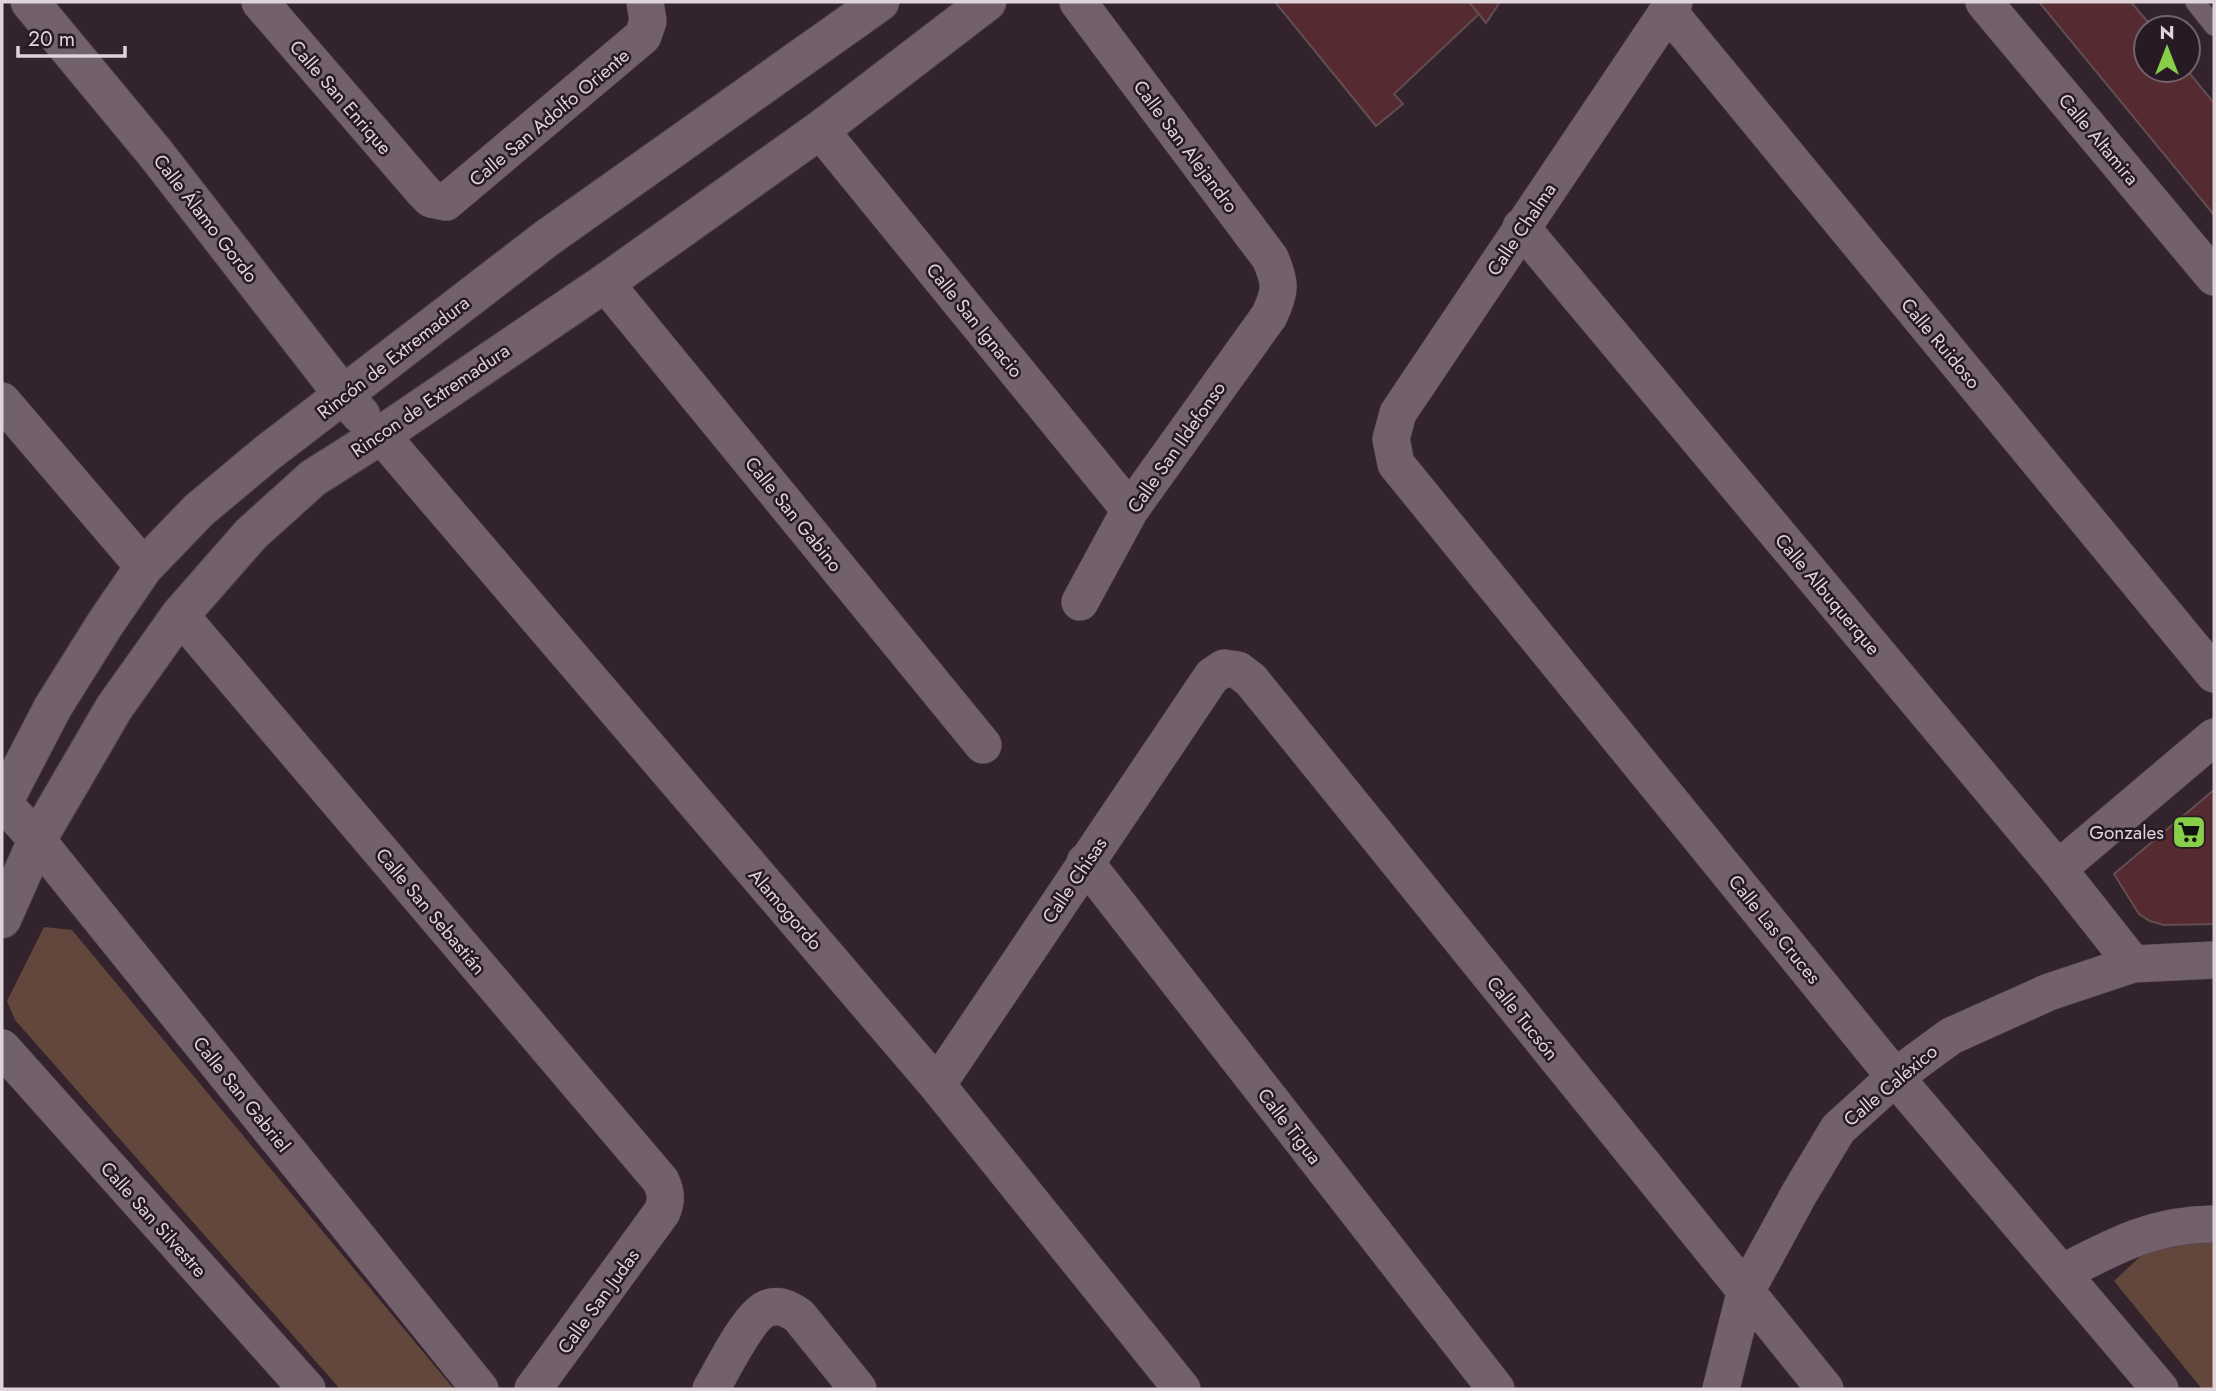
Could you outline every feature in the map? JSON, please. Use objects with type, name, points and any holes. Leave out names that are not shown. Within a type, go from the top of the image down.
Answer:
[{"type":"street","name":"Calle Álamo Gordo","points":[[30,2],[156,154],[344,396],[381,435]]},
{"type":"street","name":"Calle San Enrique","points":[[260,2],[423,191]]},
{"type":"street","name":"Calle San Adolfo Oriente","points":[[423,191],[431,199],[446,202],[630,49],[643,36],[648,21],[645,2]]},
{"type":"street","name":"Rincón de Extremadura","points":[[2,803],[53,707],[104,624],[144,567],[199,510],[266,454],[547,238],[880,2]]},
{"type":"street","name":"Rincon de Extremadura","points":[[2,919],[37,840],[114,708],[180,615],[251,534],[313,478],[381,435],[604,283],[820,130],[987,2]]},
{"type":"street","name":"Calle San Alejandro","points":[[1078,2],[1270,258],[1278,277],[1279,296]]},
{"type":"street","name":"Calle Altamira","points":[[1984,2],[2214,277]]},
{"type":"street","name":"Calle Chalma","points":[[1396,464],[1391,439],[1398,413],[1671,7]]},
{"type":"street","name":"Calle Ruidoso","points":[[1671,7],[2214,674]]},
{"type":"street","name":"Calle San Ignacio","points":[[820,130],[1130,510]]},
{"type":"street","name":"Calle Albuquerque","points":[[1521,227],[2058,869],[2133,964]]},
{"type":"street","name":"Calle San Gabino","points":[[604,283],[983,745]]},
{"type":"street","name":"Calle San Ildefonso","points":[[1080,602],[1130,510],[1269,316],[1279,296]]},
{"type":"street","points":[[2,401],[144,567]]},
{"type":"street","name":"Alamogordo","points":[[381,435],[937,1085],[1182,1389]]},
{"type":"street","name":"Calle Las Cruces","points":[[1396,464],[1895,1077],[2160,1389]]},
{"type":"street","name":"Calle San Sebastián","points":[[180,615],[661,1181],[666,1203],[662,1212]]},
{"type":"street","name":"Calle Tucsón","points":[[1212,676],[1224,668],[1238,670],[1251,680],[1825,1389]]},
{"type":"street","name":"Calle Chisas","points":[[937,1085],[1212,676]]},
{"type":"street","points":[[2058,869],[2214,737]]},
{"type":"street","name":"Calle San Gabriel","points":[[2,803],[37,840],[480,1389]]},
{"type":"street","name":"Calle Tigua","points":[[1085,862],[1496,1389]]},
{"type":"street","name":"Calle Caléxico","points":[[1721,1389],[1745,1293],[1799,1194],[1838,1129],[1895,1077],[1951,1036],[2049,992],[2133,964],[2214,960]]},
{"type":"street","name":"Calle San Silvestre","points":[[2,1048],[307,1389]]},
{"type":"street","name":"Calle San Judas","points":[[533,1389],[662,1212]]},
{"type":"street","points":[[2063,1273],[2125,1240],[2185,1224],[2214,1224]]},
{"type":"street","points":[[711,1389],[753,1319],[767,1308],[786,1307],[799,1316],[858,1389]]},
{"type":"lane","points":[[2195,2],[2214,25]]},
{"type":"shaded area","points":[[44,927],[72,930],[454,1389],[340,1389],[15,1020],[7,1001]]},
{"type":"shaded area","points":[[2214,1237],[2214,1389],[2202,1389],[2114,1281],[2146,1251]]},
{"type":"building","points":[[1275,2],[1469,2],[1479,14],[1394,94],[1403,104],[1376,126]]},
{"type":"building","points":[[1469,2],[1500,2],[1486,23]]},
{"type":"building","points":[[2039,2],[2131,2],[2141,14],[2132,14],[2132,84],[2198,84],[2214,103],[2214,215]]},
{"type":"building","name":"Gonzales","points":[[2214,790],[2214,924],[2164,925],[2150,921],[2139,914],[2114,874]]},
{"type":"place","name":"Gonzales","points":[[2189,832]]}]
